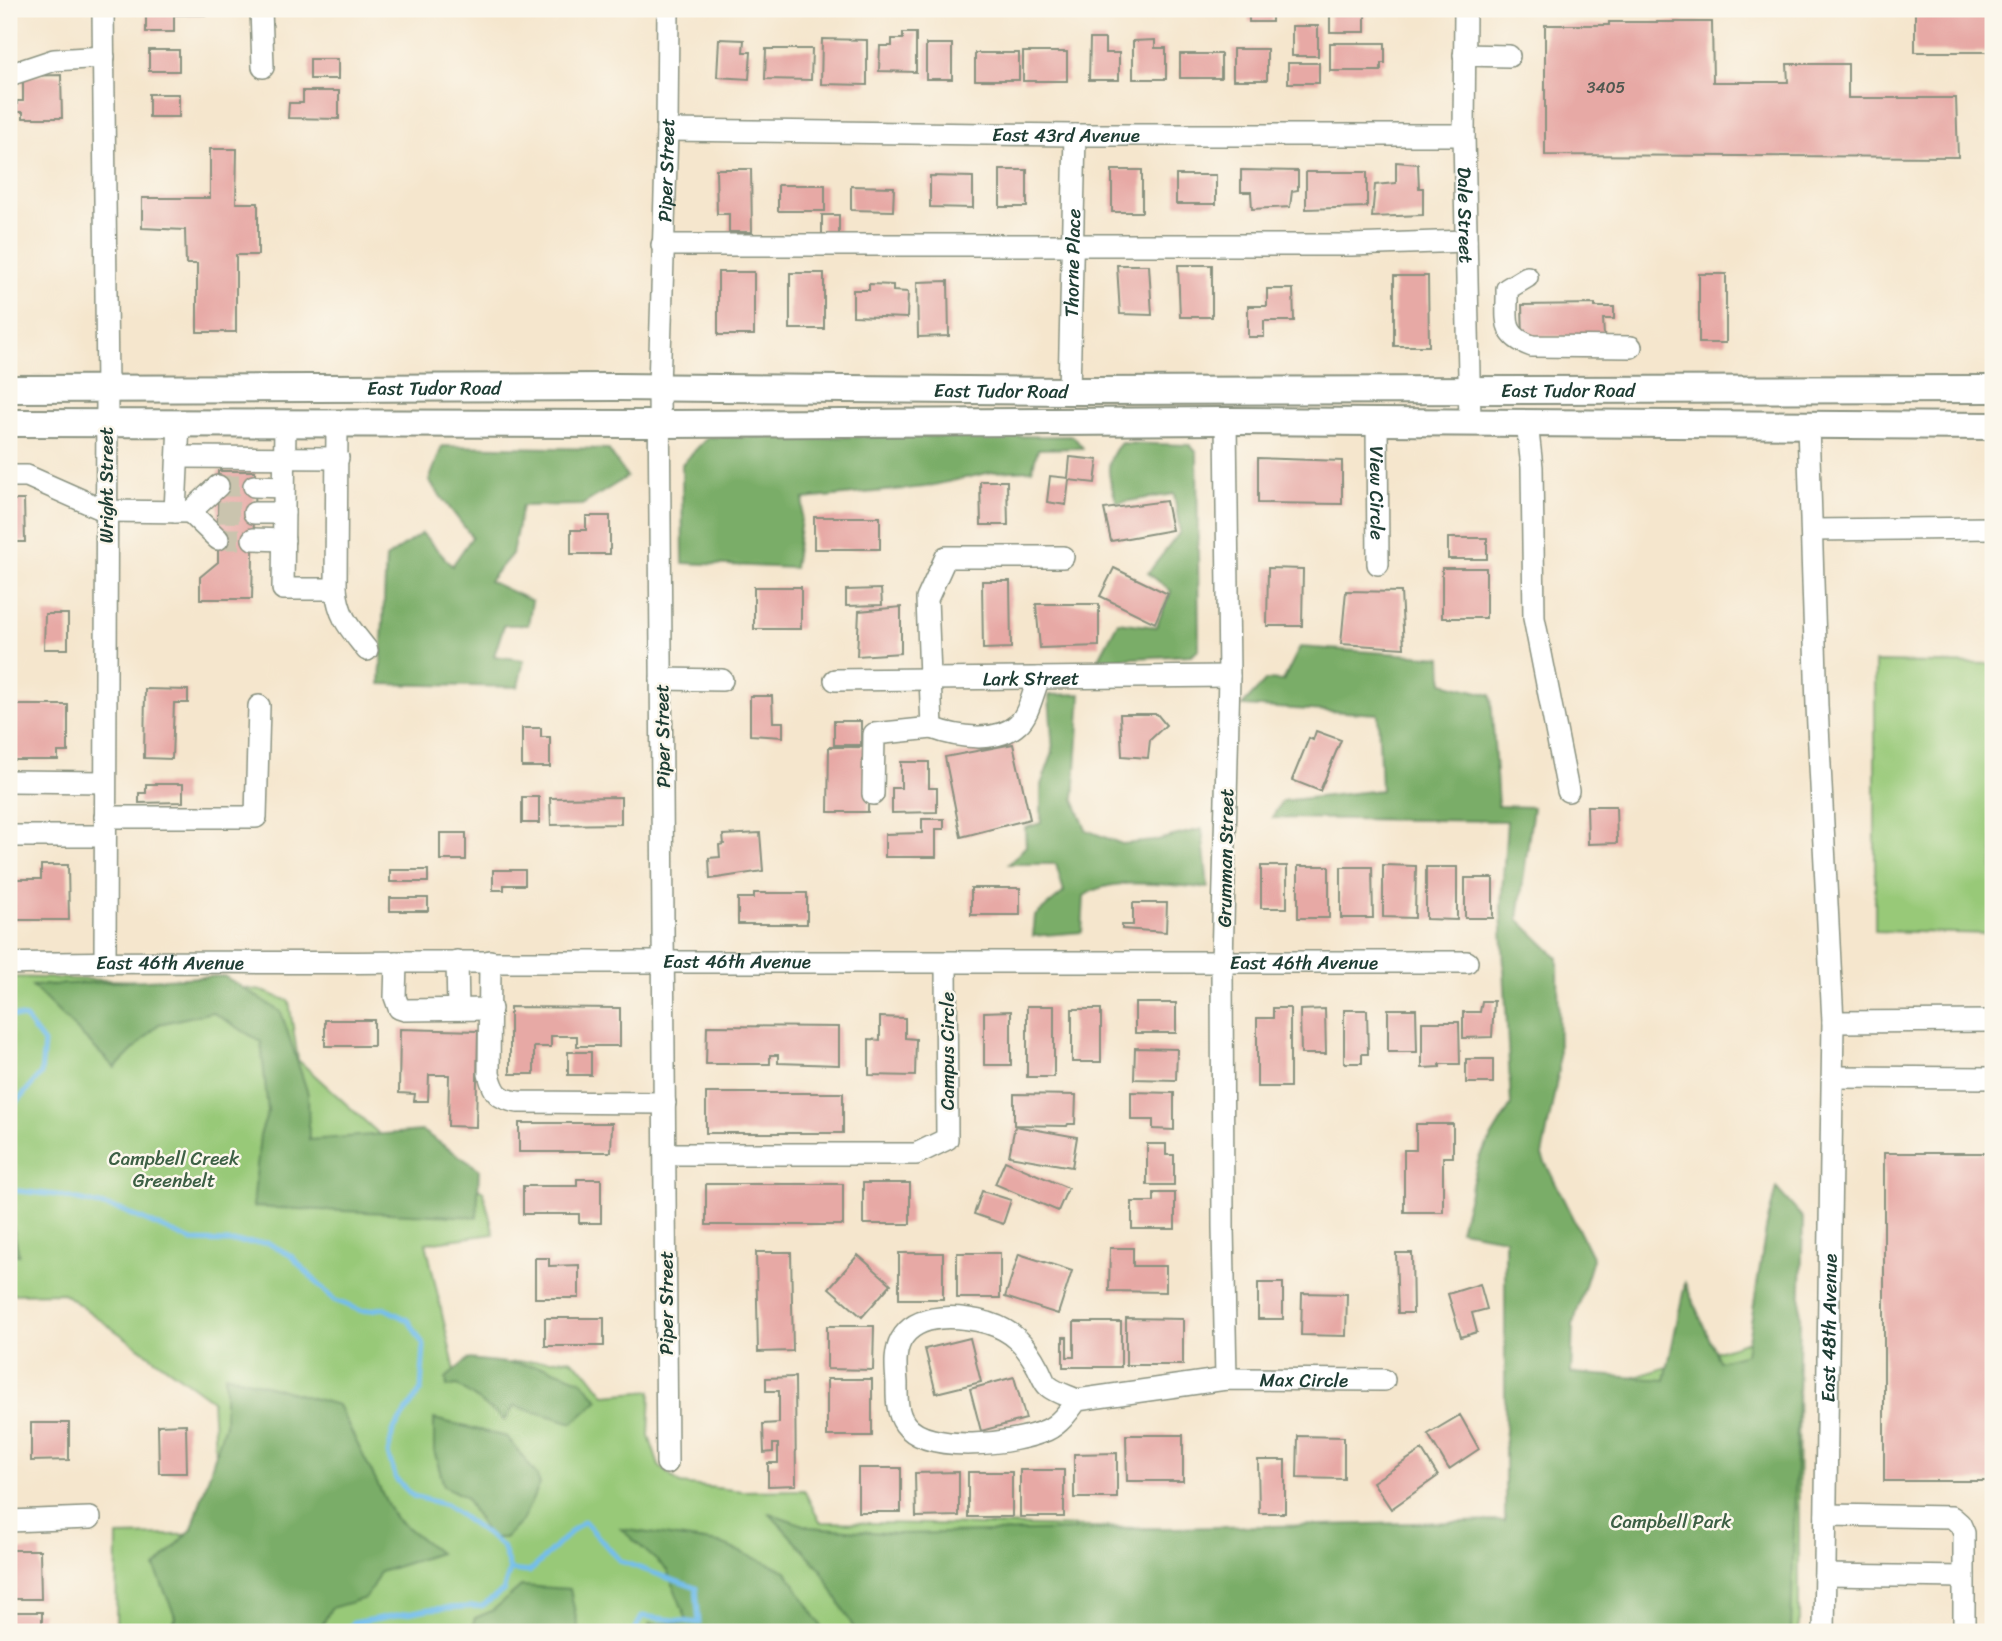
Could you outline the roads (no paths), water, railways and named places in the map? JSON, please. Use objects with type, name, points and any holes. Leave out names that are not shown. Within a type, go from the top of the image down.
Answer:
[{"type":"main road","name":"East Tudor Road","points":[[9,389],[1993,389]]},
{"type":"main road","name":"East Tudor Road","points":[[9,423],[1226,421],[1993,426]]},
{"type":"street","name":"Wright Street","points":[[103,9],[107,388],[105,961]]},
{"type":"street","points":[[261,9],[263,67]]},
{"type":"street","name":"Piper Street","points":[[667,1463],[659,387],[668,9]]},
{"type":"street","name":"Dale Street","points":[[1465,9],[1464,135],[1470,423]]},
{"type":"street","points":[[1464,55],[1509,56]]},
{"type":"street","points":[[9,75],[54,60],[104,57]]},
{"type":"street","name":"East 43rd Avenue","points":[[667,130],[1075,135],[1464,135]]},
{"type":"street","name":"Thorne Place","points":[[1069,391],[1075,135]]},
{"type":"street","points":[[662,245],[1351,245],[1466,241]]},
{"type":"street","points":[[1527,277],[1507,289],[1508,328],[1518,341],[1532,346],[1632,347]]},
{"type":"street","name":"Grumman Street","points":[[1226,421],[1229,676],[1222,963],[1226,1379]]},
{"type":"street","points":[[179,423],[178,457],[183,512],[218,539]]},
{"type":"street","name":"View Circle","points":[[1377,423],[1378,564]]},
{"type":"street","points":[[1527,423],[1532,467],[1534,618],[1568,791]]},
{"type":"street","points":[[285,424],[283,589],[337,589]]},
{"type":"street","points":[[337,424],[338,607],[367,650]]},
{"type":"street","name":"East 48th Avenue","points":[[1808,425],[1817,706],[1833,1022],[1824,1632]]},
{"type":"street","points":[[178,457],[338,458]]},
{"type":"street","points":[[9,476],[27,476],[106,511],[218,512]]},
{"type":"street","points":[[183,512],[218,486]]},
{"type":"street","points":[[254,486],[284,487]]},
{"type":"street","points":[[254,513],[284,513]]},
{"type":"street","points":[[1812,530],[1993,527]]},
{"type":"street","points":[[253,539],[284,540]]},
{"type":"street","points":[[932,728],[927,599],[946,557],[1063,557]]},
{"type":"street","name":"Lark Street","points":[[835,680],[1229,676]]},
{"type":"street","points":[[873,794],[874,734],[932,728],[969,737],[995,735],[1021,723],[1039,678]]},
{"type":"street","points":[[661,679],[722,680]]},
{"type":"street","points":[[9,836],[256,817],[259,706]]},
{"type":"street","points":[[9,781],[105,782]]},
{"type":"street","name":"East 46th Avenue","points":[[9,964],[105,961],[664,960],[946,963],[1466,962]]},
{"type":"street","points":[[457,961],[458,1009]]},
{"type":"street","points":[[490,961],[489,1074],[494,1091],[502,1100],[665,1103]]},
{"type":"street","points":[[396,962],[395,997],[399,1008],[491,1009]]},
{"type":"street","name":"Campus Circle","points":[[665,1154],[916,1154],[947,1139],[946,963]]},
{"type":"street","points":[[1833,1022],[1993,1021]]},
{"type":"street","points":[[1833,1077],[1993,1078]]},
{"type":"street","points":[[935,1318],[989,1323],[1013,1333],[1026,1347],[1047,1386],[1077,1400],[1062,1419],[1049,1429],[1019,1440],[976,1444],[935,1440],[914,1434],[903,1422],[897,1405],[896,1362],[900,1341],[912,1326],[935,1318]]},
{"type":"street","name":"Max Circle","points":[[1077,1400],[1226,1379],[1384,1380]]},
{"type":"street","points":[[1826,1515],[1952,1517],[1960,1524],[1964,1533],[1964,1632]]},
{"type":"street","points":[[9,1521],[90,1518]]},
{"type":"street","points":[[1825,1575],[1964,1577]]},
{"type":"waterway","points":[[9,1015],[25,1018],[44,1043],[41,1074],[9,1111]]},
{"type":"waterway","points":[[9,1190],[57,1195],[121,1210],[192,1241],[268,1243],[290,1255],[334,1300],[362,1311],[384,1308],[409,1321],[424,1346],[421,1390],[393,1431],[388,1454],[396,1479],[413,1496],[446,1505],[502,1546],[510,1570]]},
{"type":"waterway","points":[[510,1570],[529,1572],[584,1521],[620,1561],[696,1588],[699,1623],[642,1616],[634,1632]]},
{"type":"waterway","points":[[344,1632],[353,1623],[429,1609],[482,1606],[503,1591],[510,1570]]},
{"type":"tunnel","points":[[218,486],[254,486]]},
{"type":"tunnel","points":[[218,512],[254,513]]},
{"type":"tunnel","points":[[218,539],[253,539]]},
{"type":"park label","name":"Campbell Creek Greenbelt","points":[[174,1169]]},
{"type":"park label","name":"Campbell Park","points":[[1671,1521]]}]
